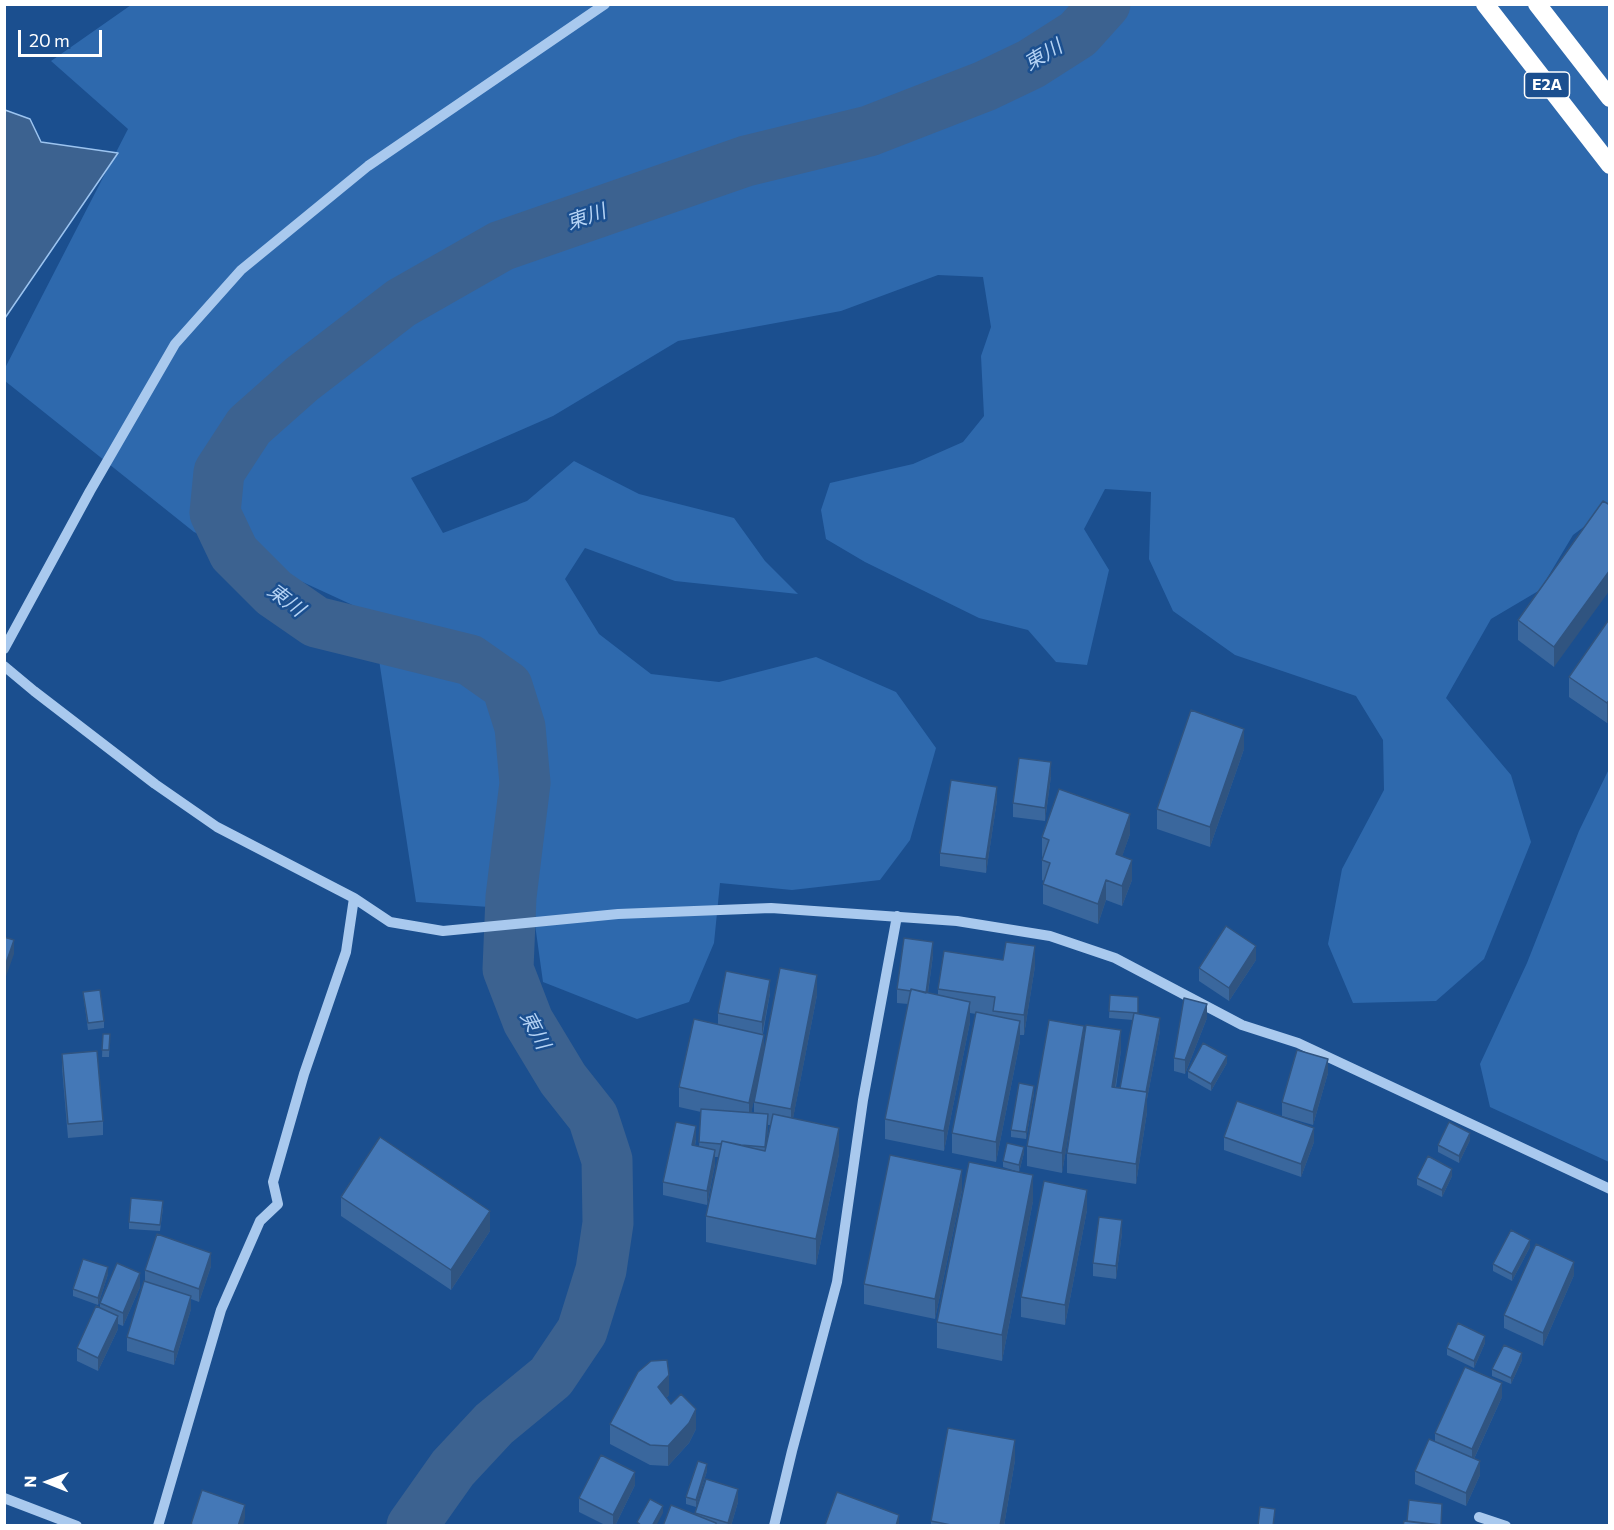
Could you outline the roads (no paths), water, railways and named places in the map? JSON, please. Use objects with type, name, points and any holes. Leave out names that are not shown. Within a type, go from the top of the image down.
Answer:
[{"type":"highway","name":"E2A","points":[[1485,4],[1610,165]]},
{"type":"highway","name":"E2A","points":[[1537,4],[1610,98]]},
{"type":"street","points":[[4,649],[90,491],[175,344],[241,270],[369,166],[605,4]]},
{"type":"street","points":[[4,666],[155,784],[217,827],[354,898],[390,922],[442,931],[618,914],[771,908],[957,921],[1050,936],[1115,958],[1242,1025],[1298,1043],[1610,1189]]},
{"type":"street","points":[[158,1526],[221,1310],[260,1221],[278,1204],[273,1182],[304,1074],[346,952],[354,898]]},
{"type":"street","points":[[774,1526],[837,1281],[863,1100],[897,916]]},
{"type":"street","points":[[4,1498],[77,1526]]},
{"type":"street","points":[[1479,1517],[1506,1526]]},
{"type":"waterway","name":"東川","points":[[412,1526],[453,1468],[494,1424],[551,1377],[582,1331],[601,1270],[608,1223],[607,1160],[593,1117],[563,1079],[528,1021],[508,969],[511,897],[525,783],[520,727],[507,686],[470,660],[316,622],[274,593],[234,553],[215,513],[219,472],[249,426],[302,379],[401,303],[501,246],[746,161],[869,131],[985,86],[1031,64],[1078,34],[1105,4]]}]
